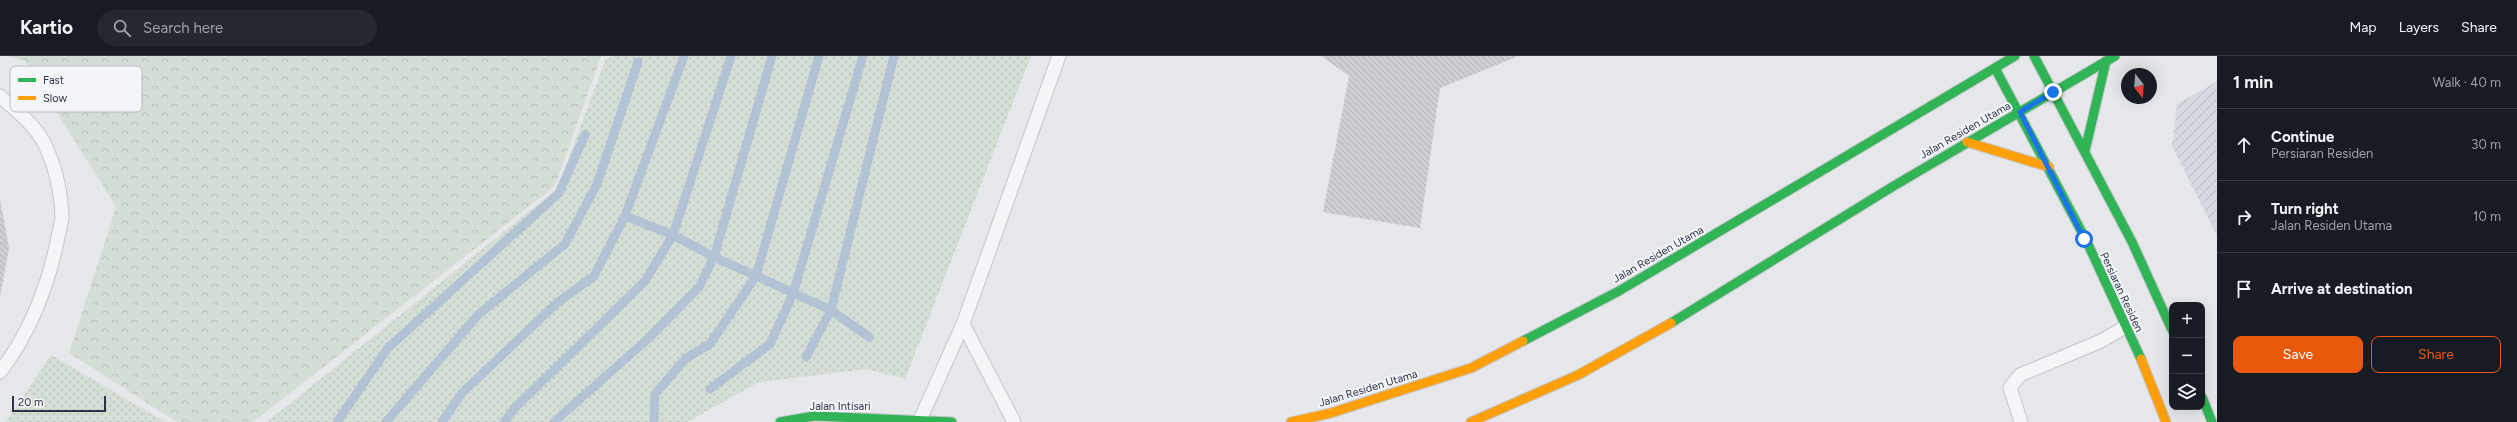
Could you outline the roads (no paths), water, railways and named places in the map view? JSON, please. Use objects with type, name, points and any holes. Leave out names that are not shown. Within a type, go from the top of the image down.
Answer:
[{"type":"street","name":"Jalan Residen Utama","points":[[1291,422],[1331,413],[1471,368],[1619,291],[2015,56]]},
{"type":"street","points":[[2034,56],[2132,242],[2169,323]]},
{"type":"street","name":"Jalan Residen Utama","points":[[1471,422],[1578,375],[1684,316],[1967,142],[2115,56]]},
{"type":"street","points":[[2085,151],[2106,61]]},
{"type":"street","name":"Persiaran Residen","points":[[1995,68],[2049,167],[2125,327],[2166,422]]},
{"type":"street","points":[[1967,142],[2049,167]]},
{"type":"street","points":[[2205,404],[2212,422]]},
{"type":"street","name":"Jalan Intisari","points":[[780,422],[814,416],[920,421]]},
{"type":"street","points":[[920,421],[952,422]]},
{"type":"lane","points":[[920,421],[963,324],[1059,56]]},
{"type":"lane","points":[[0,96],[10,106]]},
{"type":"lane","points":[[0,372],[18,349],[39,304],[53,260],[62,217],[57,179],[45,144],[31,126],[17,112]]},
{"type":"lane","points":[[963,324],[1014,422]]},
{"type":"lane","points":[[2021,422],[2010,388],[2020,375],[2101,341],[2125,327]]},
{"type":"waterway","points":[[442,422],[462,393],[557,303],[594,276],[625,216],[684,56]]},
{"type":"waterway","points":[[504,422],[515,408],[645,281],[673,235],[731,56]]},
{"type":"waterway","points":[[554,422],[650,337],[699,287],[714,257],[772,56]]},
{"type":"waterway","points":[[654,421],[655,394],[686,358],[710,344],[756,276],[819,56]]},
{"type":"waterway","points":[[710,389],[770,344],[793,294],[863,56]]},
{"type":"waterway","points":[[806,357],[831,310],[894,56]]},
{"type":"waterway","points":[[386,422],[478,315],[565,244],[597,184],[638,62]]},
{"type":"waterway","points":[[337,422],[388,348],[559,193],[585,135]]},
{"type":"waterway","points":[[625,216],[673,235],[714,257],[831,310],[869,337]]}]
